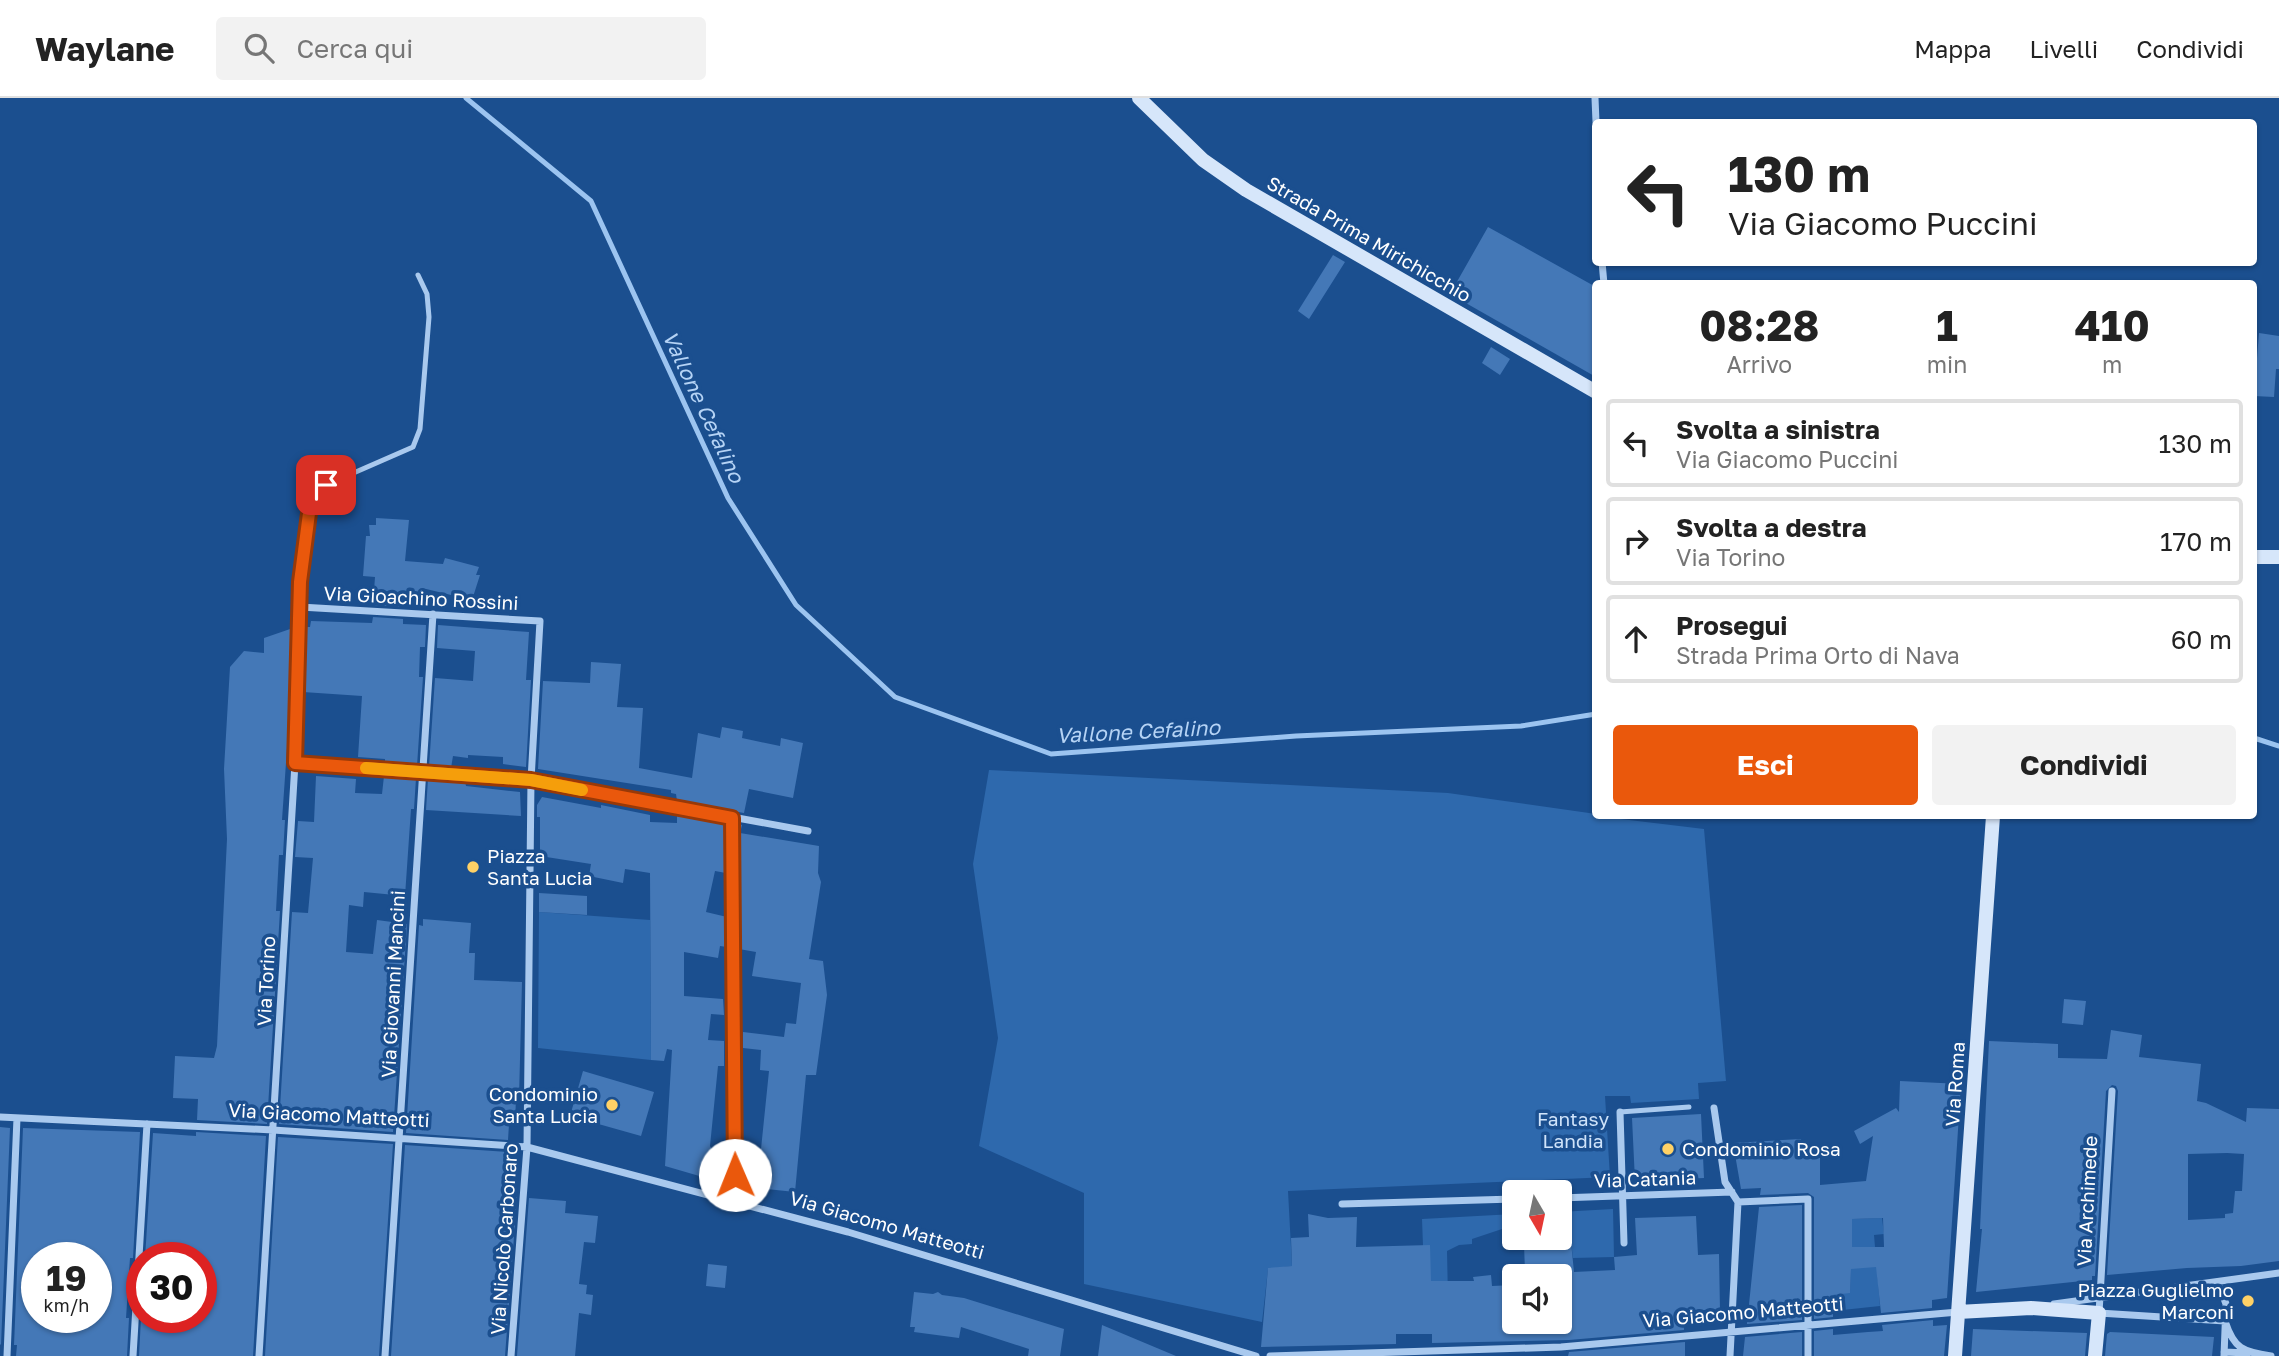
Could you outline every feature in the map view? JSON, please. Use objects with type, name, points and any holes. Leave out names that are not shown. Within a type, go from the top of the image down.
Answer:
[{"type":"main road","name":"Strada Prima Mirichicchio","points":[[1139,98],[1203,160],[1246,190],[1592,390]]},
{"type":"main road","points":[[2257,557],[2279,557]]},
{"type":"main road","name":"Via Roma","points":[[1955,1356],[1993,819]]},
{"type":"main road","points":[[2031,1308],[2099,1313]]},
{"type":"main road","name":"Via Giacomo Matteotti","points":[[1958,1312],[2031,1308]]},
{"type":"main road","name":"Via Archimede","points":[[2095,1356],[2099,1313]]},
{"type":"street","points":[[1595,98],[1596,119]]},
{"type":"street","name":"Via Torino","points":[[259,1356],[295,763],[300,582],[311,498],[326,485]]},
{"type":"street","name":"Via Gioachino Rossini","points":[[300,607],[540,621]]},
{"type":"street","name":"Via Giovanni Mancini","points":[[385,1356],[433,614]]},
{"type":"street","name":"Via Nicolò Carbonaro","points":[[511,1356],[527,1147],[531,780],[540,621]]},
{"type":"street","points":[[295,763],[531,780],[808,831]]},
{"type":"street","points":[[732,818],[735,1203]]},
{"type":"street","name":"Via Archimede","points":[[2099,1313],[2112,1091]]},
{"type":"street","points":[[1714,1108],[1725,1182],[1738,1202],[1731,1356]]},
{"type":"street","points":[[1620,1112],[1624,1243]]},
{"type":"street","name":"Via Giacomo Matteotti","points":[[0,1117],[273,1130],[527,1147],[848,1232],[1256,1356]]},
{"type":"street","points":[[7,1356],[17,1118]]},
{"type":"street","points":[[133,1356],[147,1124]]},
{"type":"street","name":"Via Catania","points":[[1572,1198],[1732,1192]]},
{"type":"street","points":[[1342,1204],[1502,1199]]},
{"type":"street","points":[[1738,1202],[1808,1199],[1808,1356]]},
{"type":"street","name":"Via Giacomo Matteotti","points":[[2031,1308],[2279,1273]]},
{"type":"street","points":[[2218,1282],[2225,1304],[2224,1354],[2271,1356]]},
{"type":"street","name":"Via Giacomo Matteotti","points":[[1270,1356],[1561,1347],[1958,1312]]},
{"type":"street","points":[[2099,1313],[2225,1321]]},
{"type":"street","points":[[2225,1321],[2235,1344],[2248,1353]]},
{"type":"street","points":[[1561,1347],[1561,1356]]},
{"type":"lane","points":[[326,485],[413,447],[420,429],[429,317],[427,294],[418,275]]},
{"type":"lane","points":[[1620,1112],[1689,1107]]},
{"type":"green space","name":"Fantasy Landia","points":[[989,770],[1448,793],[1592,813],[1592,819],[1621,819],[1704,829],[1726,1081],[1698,1083],[1699,1099],[1631,1103],[1630,1096],[1605,1096],[1610,1177],[1288,1191],[1292,1266],[1268,1269],[1262,1322],[1084,1284],[1084,1193],[979,1146],[998,1038],[973,864]]},
{"type":"green space","points":[[539,912],[650,920],[651,1060],[538,1048]]},
{"type":"green space","points":[[1613,1209],[1614,1257],[1573,1258],[1572,1211]]},
{"type":"green space","points":[[1502,1215],[1502,1229],[1472,1239],[1472,1244],[1459,1245],[1447,1251],[1448,1298],[1431,1299],[1422,1219]]},
{"type":"green space","points":[[1882,1218],[1884,1234],[1874,1235],[1880,1306],[1833,1311],[1833,1295],[1850,1292],[1852,1219]]},
{"type":"building","points":[[1488,227],[1592,285],[1592,375],[1450,294]]},
{"type":"building","points":[[1333,255],[1345,262],[1309,319],[1298,311]]},
{"type":"building","points":[[2259,333],[2279,336],[2279,369],[2276,369],[2274,397],[2257,396]]},
{"type":"building","points":[[1491,347],[1510,359],[1500,375],[1482,363]]},
{"type":"building","points":[[376,518],[409,520],[405,561],[443,564],[445,558],[479,567],[476,575],[480,575],[472,600],[422,588],[422,595],[403,593],[403,607],[373,605],[375,577],[363,576],[366,536],[370,536],[369,525],[376,525]]},
{"type":"building","points":[[373,617],[403,619],[403,624],[426,625],[425,647],[420,647],[419,677],[423,677],[417,766],[358,757],[362,696],[303,692],[305,627],[310,627],[311,621],[372,623]]},
{"type":"building","points":[[438,625],[529,632],[526,680],[531,680],[526,767],[503,764],[503,757],[468,755],[468,758],[453,756],[451,768],[429,767],[435,678],[473,681],[475,651],[437,648]]},
{"type":"building","points":[[293,628],[282,820],[285,820],[283,855],[279,855],[276,911],[280,911],[267,1124],[197,1120],[198,1099],[173,1098],[175,1056],[214,1058],[217,1046],[227,839],[224,769],[230,667],[244,651],[264,653],[264,638]]},
{"type":"building","points":[[591,662],[621,664],[617,707],[643,708],[639,768],[692,778],[698,733],[720,738],[722,727],[743,731],[742,738],[780,746],[781,738],[803,743],[793,798],[749,789],[744,813],[677,801],[676,794],[671,793],[671,790],[538,769],[543,681],[590,683]]},
{"type":"building","points":[[316,776],[356,779],[355,793],[382,794],[384,776],[416,778],[414,809],[411,809],[405,896],[364,892],[363,907],[349,905],[346,952],[373,954],[377,920],[407,924],[393,1132],[279,1124],[292,912],[308,913],[313,858],[295,857],[298,821],[314,822]]},
{"type":"building","points":[[428,779],[465,781],[466,786],[520,792],[521,816],[426,810]]},
{"type":"building","points":[[542,797],[650,815],[650,822],[677,823],[677,813],[726,822],[726,873],[715,871],[706,912],[727,917],[727,947],[720,946],[718,958],[684,952],[684,996],[723,999],[724,1015],[711,1014],[708,1040],[724,1041],[724,1066],[718,1066],[710,1146],[716,1157],[713,1180],[665,1166],[672,1050],[667,1049],[664,1061],[651,1060],[650,873],[625,869],[623,883],[589,876],[591,864],[540,856],[540,817],[537,817],[537,805]]},
{"type":"building","points":[[738,824],[742,825],[740,833],[819,846],[818,873],[821,882],[809,959],[823,961],[827,995],[816,1075],[806,1075],[795,1192],[757,1188],[769,1071],[760,1070],[761,1050],[743,1048],[743,1032],[784,1037],[786,1023],[796,1024],[801,983],[752,976],[756,952],[739,949],[741,876]]},
{"type":"building","points":[[539,893],[587,896],[587,915],[539,912]]},
{"type":"building","points":[[423,919],[471,923],[469,953],[475,953],[474,980],[522,982],[519,1098],[516,1098],[515,1124],[509,1124],[508,1140],[406,1133],[419,925],[423,926]]},
{"type":"building","points":[[2064,999],[2086,1001],[2083,1025],[2062,1023]]},
{"type":"building","points":[[2111,1030],[2142,1035],[2139,1057],[2201,1064],[2197,1101],[2246,1122],[2247,1108],[2279,1109],[2279,1261],[2107,1275],[2118,1091],[2116,1086],[2112,1085],[2106,1091],[2095,1276],[2092,1276],[2092,1280],[1976,1292],[1982,1229],[1989,1041],[2058,1044],[2058,1058],[2107,1059]],"holes":[[[2188,1154],[2244,1154],[2242,1191],[2235,1191],[2233,1213],[2225,1214],[2225,1218],[2188,1220]]]},
{"type":"building","name":"Condominio Santa Lucia","points":[[583,1071],[654,1092],[641,1136],[570,1116]]},
{"type":"building","points":[[1900,1081],[1961,1084],[1947,1298],[1932,1300],[1932,1308],[1881,1313],[1876,1267],[1851,1269],[1850,1293],[1833,1295],[1833,1317],[1814,1319],[1814,1197],[1808,1193],[1760,1195],[1761,1188],[1741,1189],[1733,1143],[1801,1139],[1802,1146],[1820,1145],[1820,1185],[1866,1181],[1873,1136],[1860,1144],[1854,1131],[1896,1108],[1899,1112]],"holes":[[[1883,1218],[1884,1247],[1852,1247],[1852,1219]]]},
{"type":"building","name":"Condominio Rosa","points":[[1701,1114],[1704,1178],[1635,1181],[1632,1118]]},
{"type":"building","points":[[0,1127],[10,1128],[1,1345],[0,1344]]},
{"type":"building","points":[[23,1128],[140,1132],[134,1242],[126,1242],[127,1356],[16,1356],[17,1345],[14,1345]]},
{"type":"building","points":[[196,1132],[266,1136],[253,1356],[139,1356],[140,1333],[217,1333],[217,1242],[146,1242],[153,1133],[196,1136]]},
{"type":"building","points":[[278,1137],[393,1144],[379,1356],[265,1356]]},
{"type":"building","points":[[405,1145],[508,1152],[508,1157],[517,1157],[514,1197],[517,1197],[505,1356],[391,1356]]},
{"type":"building","points":[[529,1198],[566,1201],[565,1213],[598,1216],[595,1243],[584,1242],[579,1284],[587,1285],[586,1294],[593,1295],[591,1315],[579,1313],[575,1356],[517,1356]]},
{"type":"building","points":[[1802,1205],[1802,1320],[1747,1324],[1759,1207]]},
{"type":"building","points":[[1308,1214],[1328,1218],[1357,1217],[1356,1247],[1430,1245],[1431,1281],[1474,1281],[1473,1277],[1491,1275],[1492,1286],[1502,1286],[1502,1334],[1572,1334],[1572,1264],[1525,1264],[1524,1250],[1572,1250],[1574,1272],[1615,1270],[1614,1257],[1637,1255],[1635,1218],[1696,1216],[1698,1255],[1719,1254],[1720,1310],[1683,1310],[1684,1330],[1569,1340],[1432,1343],[1432,1334],[1396,1334],[1396,1344],[1261,1347],[1268,1268],[1292,1266],[1291,1238],[1309,1237]]},
{"type":"building","points":[[708,1264],[727,1266],[725,1288],[706,1286]]},
{"type":"building","points":[[914,1292],[938,1292],[964,1298],[1064,1329],[1060,1356],[1028,1356],[1029,1349],[961,1327],[959,1338],[914,1332],[915,1327],[910,1327]]},
{"type":"building","points":[[1933,1320],[1933,1326],[1947,1325],[1944,1356],[1814,1356],[1814,1331],[1833,1329],[1833,1335],[1883,1331],[1882,1325]]},
{"type":"building","points":[[1102,1325],[1176,1356],[1098,1356]]},
{"type":"building","points":[[1973,1329],[2087,1333],[2085,1356],[1971,1356]]},
{"type":"building","points":[[1802,1332],[1802,1356],[1743,1356],[1745,1337]]},
{"type":"building","points":[[2107,1334],[2214,1337],[2212,1356],[2105,1356]]},
{"type":"building","points":[[1685,1342],[1685,1356],[1568,1356],[1569,1352]]},
{"type":"waterway","name":"Vallone Cefalino","points":[[466,98],[591,201],[728,498],[796,605],[895,697],[1051,754],[1296,736],[1521,726],[1592,715]]},
{"type":"waterway","name":"Vallone Cefalino","points":[[2257,739],[2279,746]]},
{"type":"slow traffic","points":[[366,768],[531,780],[582,790]]},
{"type":"place","name":"Piazza Santa Lucia","points":[[473,867]]},
{"type":"place","name":"Condominio Santa Lucia","points":[[612,1105]]},
{"type":"place","name":"Condominio Rosa","points":[[1668,1149]]},
{"type":"place","name":"Piazza Guglielmo Marconi","points":[[2248,1301]]},
{"type":"route","points":[[326,485],[311,498],[300,582],[295,763],[531,780],[732,818],[735,1175]]}]
